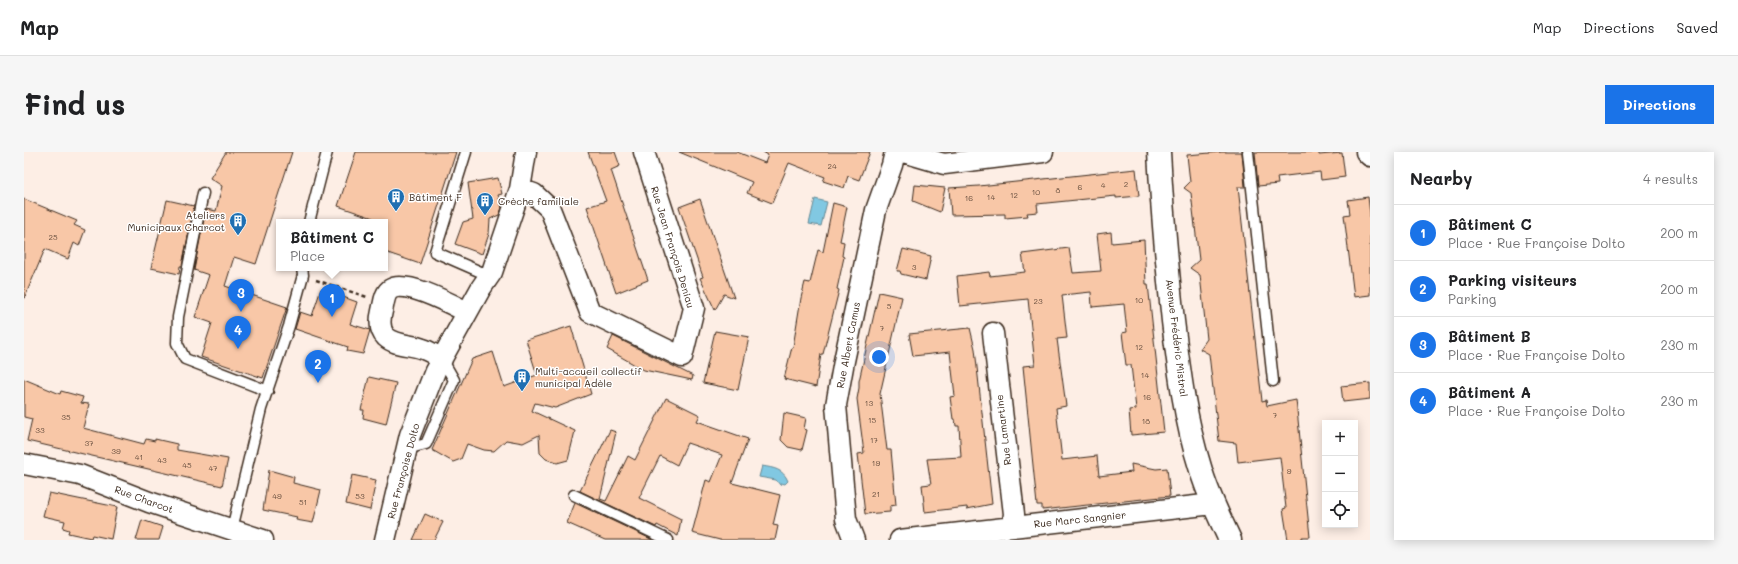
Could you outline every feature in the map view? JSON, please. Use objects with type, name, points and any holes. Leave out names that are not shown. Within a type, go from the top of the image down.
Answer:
[{"type":"street","name":"Rue Françoise Dolto","points":[[385,540],[410,435],[432,378],[481,288],[490,276],[520,189],[526,152]]},
{"type":"street","name":"Rue Jean François Deniau","points":[[520,189],[534,194],[550,209],[590,312],[682,357],[694,308],[644,152]]},
{"type":"street","name":"Rue Albert Camus","points":[[854,540],[846,519],[836,405],[845,354],[876,210],[895,152]]},
{"type":"street","points":[[904,152],[944,164],[1043,152]]},
{"type":"street","name":"Avenue Frédéric Mistral","points":[[1159,152],[1163,228],[1178,366],[1200,467],[1213,504],[1230,540]]},
{"type":"street","points":[[1366,152],[1370,156]]},
{"type":"street","points":[[442,359],[423,348],[392,341],[384,335],[380,325],[385,297],[390,289],[398,286],[426,293],[468,312]]},
{"type":"street","name":"Rue Lamartine","points":[[993,333],[1014,514],[1012,527]]},
{"type":"street","name":"Rue Charcot","points":[[24,464],[80,475],[149,502],[263,540]]},
{"type":"street","name":"Rue Marc Sangnier","points":[[900,540],[1213,504]]},
{"type":"lane","points":[[310,219],[327,152]]},
{"type":"lane","points":[[466,152],[435,252],[490,276]]},
{"type":"lane","points":[[1248,152],[1273,381]]},
{"type":"lane","points":[[203,193],[178,317],[177,343],[186,359],[268,391]]},
{"type":"lane","points":[[232,530],[261,409],[289,326],[303,272]]},
{"type":"lane","points":[[574,495],[668,540]]},
{"type":"path","points":[[303,272],[384,302]]},
{"type":"water","points":[[815,199],[827,202],[821,226],[809,224]]},
{"type":"water","points":[[762,466],[774,468],[781,472],[788,481],[785,484],[781,483],[780,485],[776,480],[759,477]]},
{"type":"building","points":[[226,152],[292,152],[256,264],[234,257],[225,286],[287,307],[263,378],[201,357],[212,323],[195,317],[209,275],[194,270],[206,209],[216,211],[222,186],[210,178]]},
{"type":"building","name":"Bâtiment F","points":[[356,152],[456,152],[420,264],[388,253],[388,219],[372,219],[338,206]]},
{"type":"building","points":[[588,152],[615,152],[620,166],[611,170],[648,280],[616,293],[587,207],[606,201]]},
{"type":"building","points":[[679,152],[737,152],[765,163],[768,155],[763,152],[870,152],[859,180],[848,176],[844,188],[823,181],[825,177],[789,163],[772,203],[747,193],[752,182]]},
{"type":"building","points":[[1242,152],[1245,187],[1238,187],[1262,401],[1266,400],[1267,406],[1296,400],[1310,537],[1302,537],[1302,540],[1288,540],[1283,509],[1286,508],[1280,457],[1238,462],[1236,443],[1219,441],[1209,354],[1200,349],[1207,339],[1200,275],[1190,268],[1199,260],[1191,193],[1184,188],[1190,182],[1187,155]]},
{"type":"building","points":[[1255,152],[1319,152],[1319,155],[1342,153],[1345,177],[1321,180],[1320,172],[1277,177],[1278,184],[1258,186]]},
{"type":"building","points":[[1136,169],[1139,196],[1116,198],[1116,196],[1037,204],[1038,212],[1027,213],[1028,216],[1005,218],[1005,214],[951,215],[949,188]]},
{"type":"building","name":"Crèche familiale","points":[[498,178],[502,194],[498,195],[502,208],[499,215],[490,219],[489,234],[482,254],[455,244],[463,222],[473,219],[468,183]]},
{"type":"building","points":[[915,185],[945,188],[940,212],[913,201]]},
{"type":"building","points":[[1368,197],[1370,214],[1370,295],[1354,297],[1344,215],[1350,214],[1348,200]]},
{"type":"building","points":[[24,199],[77,221],[74,225],[85,230],[79,246],[74,243],[68,259],[45,249],[24,299]]},
{"type":"building","points":[[700,199],[734,298],[724,294],[715,310],[700,278],[703,277],[679,207]]},
{"type":"building","points":[[167,200],[194,206],[182,266],[180,266],[179,274],[151,268]]},
{"type":"building","points":[[833,203],[847,207],[840,241],[844,242],[842,256],[844,257],[837,289],[839,290],[823,354],[821,354],[816,387],[784,379],[793,347],[805,282],[810,283],[818,250],[823,252]]},
{"type":"building","points":[[1111,232],[1112,243],[1144,240],[1146,284],[1148,284],[1164,432],[1131,435],[1129,410],[1136,409],[1131,365],[1126,365],[1122,333],[1127,332],[1124,304],[1092,307],[1091,292],[1062,295],[1067,338],[1057,339],[1066,406],[1056,408],[1062,460],[1097,456],[1099,476],[1132,472],[1131,464],[1156,469],[1167,468],[1170,496],[1042,510],[1042,505],[1037,505],[1023,366],[1035,365],[1028,299],[960,306],[957,276],[989,272],[990,276],[1025,272],[1022,254],[1069,248],[1073,273],[1101,271],[1097,234]]},
{"type":"building","points":[[903,249],[931,256],[926,280],[901,274],[900,271],[897,271]]},
{"type":"building","points":[[321,289],[357,302],[350,324],[370,330],[363,354],[347,351],[348,347],[295,329],[300,312],[312,316]]},
{"type":"building","points":[[879,292],[902,297],[880,394],[887,450],[891,450],[896,505],[890,506],[890,512],[865,514],[858,454],[864,453],[857,399],[859,381]]},
{"type":"building","name":"Multi-accueil collectif municipal Adèle","points":[[571,326],[591,394],[555,408],[535,403],[532,411],[575,431],[568,460],[557,463],[546,459],[540,453],[539,435],[523,443],[506,440],[494,451],[484,450],[467,444],[461,459],[453,462],[432,450],[472,359],[493,352],[504,387],[537,375],[526,340]]},
{"type":"building","points":[[970,328],[975,349],[992,504],[967,509],[967,507],[925,512],[922,485],[931,484],[927,459],[961,457],[959,426],[956,426],[955,419],[953,419],[950,397],[955,396],[950,352],[913,356],[909,334]]},
{"type":"building","points":[[715,331],[749,337],[738,390],[703,383]]},
{"type":"building","points":[[613,336],[693,376],[692,380],[644,370],[607,349]]},
{"type":"building","points":[[369,377],[396,383],[386,424],[363,418],[364,410],[361,410]]},
{"type":"building","points":[[24,379],[60,394],[61,391],[83,397],[81,403],[89,404],[83,428],[144,444],[146,439],[155,441],[155,439],[177,444],[177,450],[228,459],[222,486],[27,441],[32,419],[24,417]]},
{"type":"building","points":[[1370,383],[1370,399],[1343,402],[1341,386]]},
{"type":"building","points":[[666,398],[700,415],[697,421],[748,439],[732,483],[780,495],[773,525],[778,526],[775,540],[720,540],[692,533],[706,480],[711,482],[722,455],[687,443],[677,465],[660,456],[639,498],[681,519],[678,536],[657,525],[656,527],[580,491],[610,430],[616,432],[600,499],[606,501],[628,456],[635,460]]},
{"type":"building","points":[[784,413],[806,418],[804,429],[807,430],[802,450],[788,447],[781,440]]},
{"type":"building","points":[[269,470],[294,477],[293,483],[321,490],[313,523],[296,520],[297,517],[263,510]]},
{"type":"building","points":[[352,475],[376,480],[370,510],[346,504]]},
{"type":"building","points":[[49,493],[117,507],[111,539],[92,535],[91,538],[68,533],[69,530],[63,528],[65,521],[43,516]]},
{"type":"building","points":[[575,503],[653,540],[605,540],[567,523]]},
{"type":"building","points":[[425,514],[443,522],[434,540],[413,540]]},
{"type":"building","points":[[142,520],[163,527],[159,540],[136,540]]},
{"type":"place","name":"Bâtiment F","points":[[396,212]]},
{"type":"place","name":"Crèche familiale","points":[[485,216]]},
{"type":"place","name":"Ateliers Municipaux Charcot","points":[[238,236]]},
{"type":"place","name":"Bâtiment B","points":[[241,312]]},
{"type":"place","name":"Bâtiment C","points":[[332,317]]},
{"type":"place","name":"Bâtiment A","points":[[238,349]]},
{"type":"place","name":"Parking visiteurs","points":[[318,383]]},
{"type":"place","name":"Multi-accueil collectif municipal Adèle","points":[[522,392]]}]
